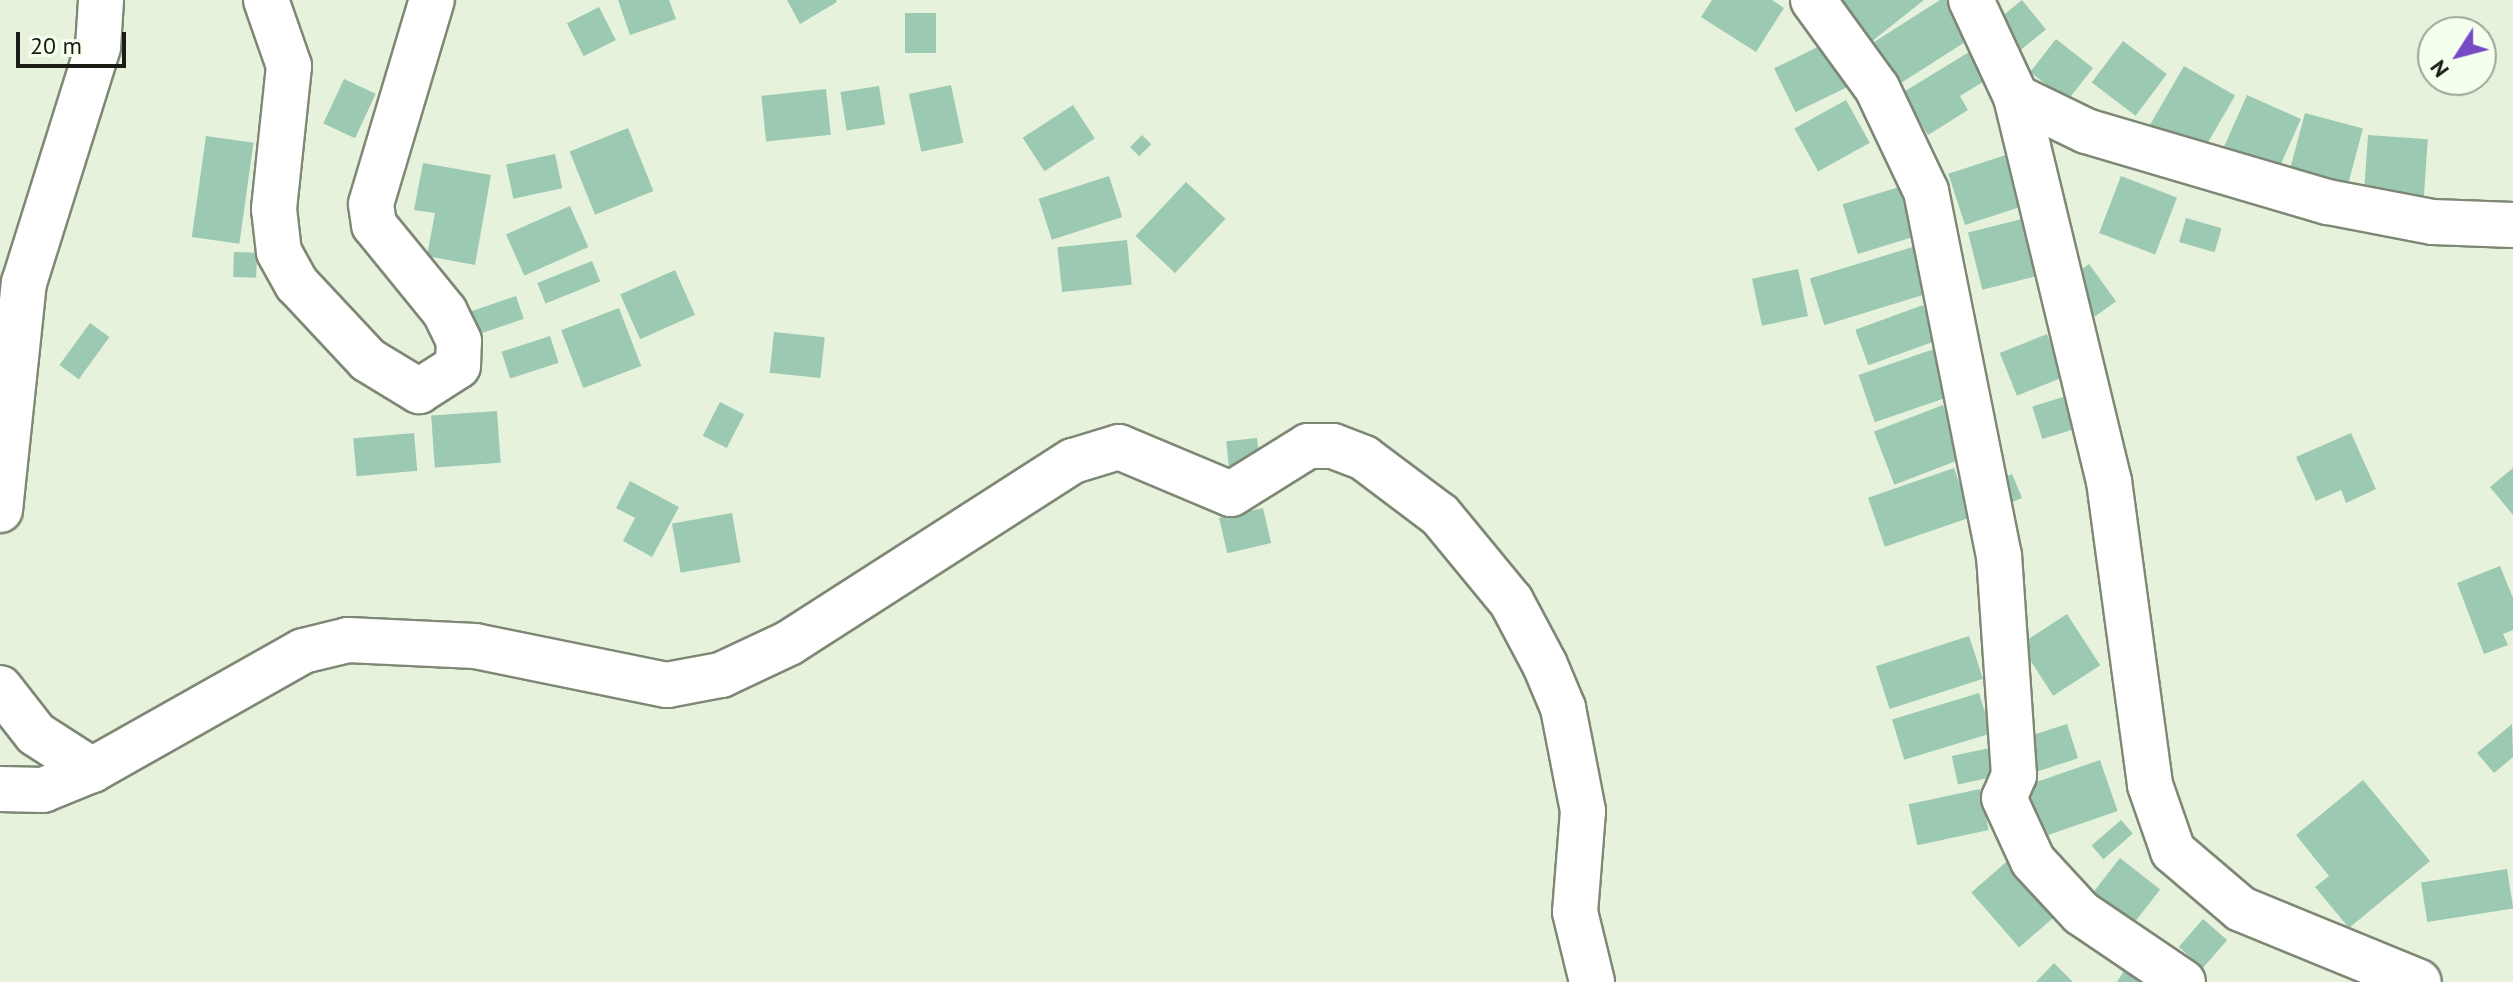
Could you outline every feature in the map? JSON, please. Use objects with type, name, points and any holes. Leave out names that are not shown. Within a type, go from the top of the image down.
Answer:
[{"type":"street","points":[[0,510],[24,283],[98,47],[101,0]]},
{"type":"street","points":[[266,0],[289,66],[274,209],[279,252],[297,284],[368,360],[419,391],[458,366],[459,341],[445,312],[374,225],[371,204],[432,0]]},
{"type":"street","points":[[1813,0],[1877,88],[1926,191],[1999,555],[2014,775],[2004,798],[2033,861],[2081,913],[2183,982]]},
{"type":"street","points":[[1971,0],[2016,97],[2109,481],[2150,785],[2173,851],[2241,909],[2419,982]]},
{"type":"street","points":[[2016,97],[2086,131],[2148,145],[2224,177],[2433,222],[2513,225]]},
{"type":"street","points":[[0,789],[43,790],[92,770],[303,651],[348,640],[475,646],[667,685],[721,675],[789,643],[1073,461],[1119,447],[1231,494],[1308,446],[1333,446],[1364,458],[1440,515],[1511,601],[1545,665],[1563,708],[1583,811],[1575,912],[1592,982]]},
{"type":"street","points":[[0,688],[36,734],[92,770]]},
{"type":"building","points":[[618,0],[669,0],[676,19],[630,35]]},
{"type":"building","points":[[787,0],[836,0],[837,2],[800,24]]},
{"type":"building","points":[[1712,0],[1772,0],[1784,8],[1756,52],[1701,17]]},
{"type":"building","points":[[1838,0],[1924,0],[1871,42]]},
{"type":"building","points":[[1940,0],[1953,0],[1976,35],[1901,83],[1874,42]]},
{"type":"building","points":[[2022,0],[2046,30],[2016,53],[1992,24]]},
{"type":"building","points":[[599,7],[616,40],[584,56],[567,23]]},
{"type":"building","points":[[905,13],[936,13],[936,53],[905,53]]},
{"type":"building","points":[[2056,39],[2093,68],[2067,101],[2030,72]]},
{"type":"building","points":[[2123,41],[2167,74],[2136,116],[2092,83]]},
{"type":"building","points":[[1828,42],[1849,86],[1796,112],[1774,68]]},
{"type":"building","points":[[1969,52],[1986,80],[1960,96],[1968,110],[1928,135],[1902,93]]},
{"type":"building","points":[[2184,66],[2235,96],[2201,155],[2150,126]]},
{"type":"building","points":[[344,79],[376,94],[355,138],[323,123]]},
{"type":"building","points":[[951,85],[963,143],[921,152],[909,94]]},
{"type":"building","points":[[879,86],[885,125],[847,131],[840,92]]},
{"type":"building","points":[[826,89],[831,135],[766,142],[761,96]]},
{"type":"building","points":[[2247,95],[2301,119],[2274,178],[2221,154]]},
{"type":"building","points":[[1846,100],[1870,143],[1818,171],[1794,129]]},
{"type":"building","points":[[1073,105],[1095,139],[1044,171],[1023,138]]},
{"type":"building","points":[[2305,113],[2363,129],[2345,194],[2287,179]]},
{"type":"building","points":[[628,128],[653,191],[595,215],[570,152]]},
{"type":"building","points":[[1142,135],[1151,144],[1139,156],[1130,147]]},
{"type":"building","points":[[2368,135],[2428,139],[2424,200],[2364,196]]},
{"type":"building","points":[[206,136],[254,143],[239,244],[192,237]]},
{"type":"building","points":[[2012,153],[2029,204],[1965,225],[1948,174]]},
{"type":"building","points":[[555,154],[562,188],[513,199],[506,164]]},
{"type":"building","points":[[423,163],[491,175],[475,265],[427,256],[435,213],[414,210]]},
{"type":"building","points":[[1109,176],[1122,217],[1052,240],[1039,199]]},
{"type":"building","points":[[2121,176],[2177,198],[2155,254],[2099,233]]},
{"type":"building","points":[[1186,182],[1225,219],[1175,273],[1136,236]]},
{"type":"building","points":[[1899,187],[1914,237],[1858,254],[1843,204]]},
{"type":"building","points":[[570,206],[588,247],[524,276],[506,234]]},
{"type":"building","points":[[2034,216],[2048,273],[1982,290],[1968,232]]},
{"type":"building","points":[[2186,218],[2222,228],[2215,252],[2179,242]]},
{"type":"building","points":[[1127,240],[1132,285],[1062,292],[1057,247]]},
{"type":"building","points":[[1916,246],[1930,293],[1824,325],[1810,278]]},
{"type":"building","points":[[234,252],[257,253],[256,278],[233,277]]},
{"type":"building","points":[[592,261],[600,281],[546,303],[537,283]]},
{"type":"building","points":[[2089,264],[2116,301],[2095,316],[2068,279]]},
{"type":"building","points":[[1798,269],[1808,316],[1762,326],[1752,279]]},
{"type":"building","points":[[675,270],[695,315],[640,339],[620,294]]},
{"type":"building","points":[[516,296],[524,319],[476,335],[468,313]]},
{"type":"building","points":[[1923,305],[1936,341],[1868,365],[1855,330]]},
{"type":"building","points":[[619,308],[641,366],[583,388],[561,330]]},
{"type":"building","points":[[90,323],[109,337],[79,379],[59,365]]},
{"type":"building","points":[[774,332],[825,337],[820,378],[770,373]]},
{"type":"building","points":[[2047,334],[2064,377],[2017,396],[2000,353]]},
{"type":"building","points":[[550,336],[559,363],[510,378],[501,352]]},
{"type":"building","points":[[1937,348],[1953,395],[1875,422],[1859,375]]},
{"type":"building","points":[[2083,391],[2093,424],[2042,439],[2032,406]]},
{"type":"building","points":[[720,402],[744,414],[727,448],[703,436]]},
{"type":"building","points":[[1943,405],[1963,458],[1894,485],[1874,432]]},
{"type":"building","points":[[497,411],[501,463],[435,467],[431,416]]},
{"type":"building","points":[[414,433],[417,471],[357,476],[353,438]]},
{"type":"building","points":[[2351,433],[2376,489],[2346,503],[2341,490],[2316,501],[2296,457]]},
{"type":"building","points":[[1257,438],[1260,465],[1229,468],[1226,441]]},
{"type":"building","points":[[1954,468],[1971,517],[1885,547],[1868,498]]},
{"type":"building","points":[[2513,468],[2513,515],[2490,487]]},
{"type":"building","points":[[2012,474],[2022,498],[2002,507],[1992,483]]},
{"type":"building","points":[[630,481],[679,507],[652,557],[623,541],[635,518],[616,508]]},
{"type":"building","points":[[1263,508],[1271,543],[1227,553],[1219,518]]},
{"type":"building","points":[[732,513],[741,562],[681,573],[672,524]]},
{"type":"building","points":[[2500,566],[2513,598],[2513,630],[2503,634],[2508,645],[2484,654],[2457,583]]},
{"type":"building","points":[[2067,614],[2100,665],[2053,696],[2020,644]]},
{"type":"building","points":[[1969,636],[1983,679],[1890,709],[1876,666]]},
{"type":"building","points":[[1979,693],[1991,733],[1904,760],[1892,720]]},
{"type":"building","points":[[2067,724],[2078,758],[2031,774],[2019,739]]},
{"type":"building","points":[[2512,724],[2513,757],[2494,773],[2477,753]]},
{"type":"building","points":[[1990,748],[1996,776],[1958,784],[1952,756]]},
{"type":"building","points":[[2100,760],[2118,811],[2037,839],[2020,788]]},
{"type":"building","points":[[2363,780],[2430,861],[2349,928],[2315,887],[2329,876],[2296,835]]},
{"type":"building","points":[[1980,789],[1989,830],[1917,845],[1909,804]]},
{"type":"building","points":[[2121,820],[2133,834],[2103,859],[2092,846]]},
{"type":"building","points":[[2012,857],[2060,912],[2019,948],[1971,892]]},
{"type":"building","points":[[2120,858],[2160,889],[2132,926],[2092,894]]},
{"type":"building","points":[[2507,869],[2513,909],[2427,922],[2421,883]]},
{"type":"building","points":[[2203,919],[2227,940],[2203,968],[2179,947]]},
{"type":"building","points":[[2054,963],[2073,982],[2036,982]]},
{"type":"building","points":[[2126,968],[2150,982],[2117,982]]}]
